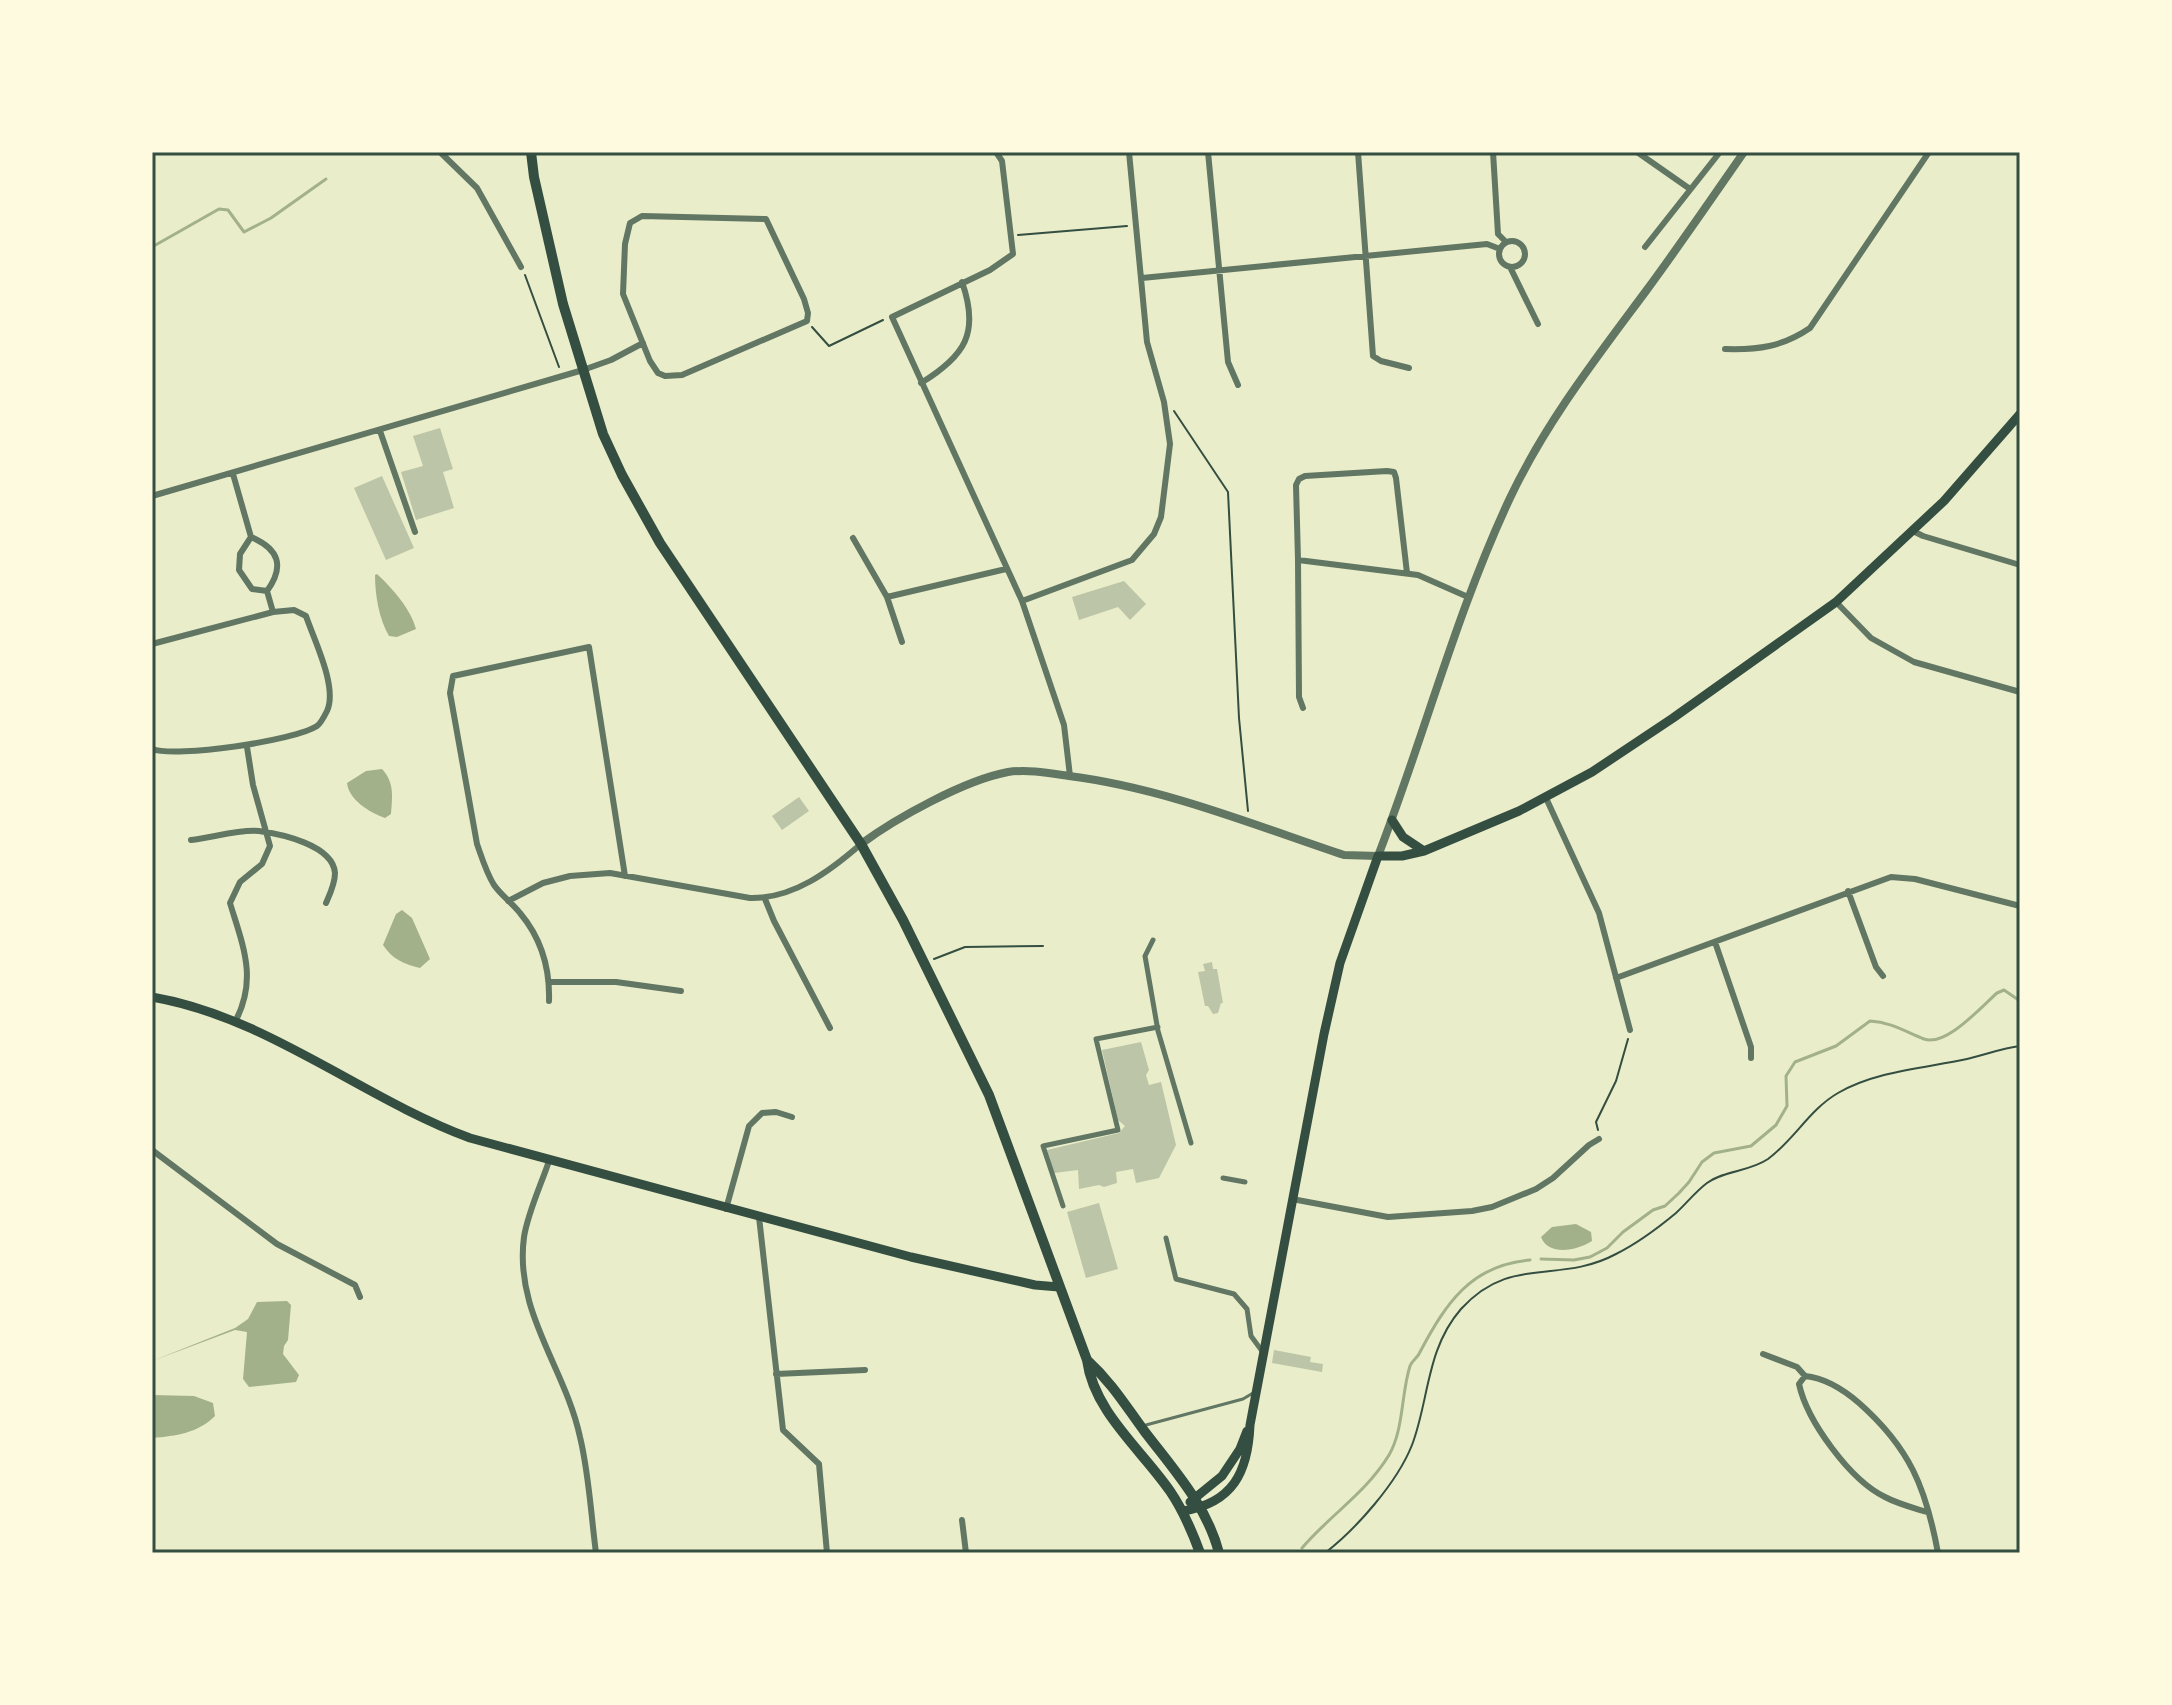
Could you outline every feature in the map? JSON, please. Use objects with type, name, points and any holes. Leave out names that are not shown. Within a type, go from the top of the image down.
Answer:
[{"type":"main road","points":[[531,152],[563,304],[603,434],[622,475],[660,543],[861,844],[925,963],[989,1095],[1087,1360],[1090,1380],[1104,1407],[1183,1511],[1200,1553]]},
{"type":"main road","points":[[1183,1511],[1200,1509],[1217,1502],[1234,1484],[1249,1451],[1256,1391],[1324,1034],[1340,963],[1378,856],[1402,856],[1424,851],[1546,798],[1661,726],[1836,602],[1944,501],[2020,414]]},
{"type":"main road","points":[[1392,820],[1403,837],[1424,851]]},
{"type":"main road","points":[[152,997],[197,1008],[235,1022],[428,1122],[470,1138],[726,1209],[926,1260],[1035,1285],[1059,1287]]},
{"type":"main road","points":[[1087,1360],[1110,1381],[1194,1497],[1219,1553]]},
{"type":"main road","points":[[1183,1511],[1194,1497],[1213,1486],[1222,1476],[1240,1449],[1250,1425]]},
{"type":"street","points":[[440,152],[477,188],[521,267]]},
{"type":"street","points":[[996,152],[1002,161],[1013,254],[892,317],[1022,601],[1064,725],[1070,776]]},
{"type":"street","points":[[1022,601],[1132,560],[1144,548],[1161,517],[1170,444],[1164,402],[1147,342],[1129,152]]},
{"type":"street","points":[[1208,152],[1228,362],[1238,385]]},
{"type":"street","points":[[1358,152],[1373,356],[1409,368]]},
{"type":"street","points":[[1493,152],[1498,234],[1506,242],[1519,243],[1525,255],[1518,266],[1503,264],[1499,257],[1500,249],[1506,242]]},
{"type":"street","points":[[1637,152],[1690,189]]},
{"type":"street","points":[[1645,247],[1720,152]]},
{"type":"street","points":[[508,901],[543,883],[570,876],[610,873],[765,899],[795,890],[839,863],[897,820],[958,790],[999,775],[1023,771],[1145,790],[1344,855],[1378,856],[1468,597],[1510,498],[1558,412],[1744,152]]},
{"type":"street","points":[[1725,349],[1767,348],[1793,340],[1810,328],[1929,152]]},
{"type":"street","points":[[642,216],[766,219],[804,299],[807,321],[682,375],[665,376],[658,373],[623,294],[625,244],[630,223],[642,216]]},
{"type":"street","points":[[1142,278],[1487,244],[1500,249]]},
{"type":"street","points":[[1510,267],[1538,324]]},
{"type":"street","points":[[921,383],[951,364],[968,336],[970,304],[962,282]]},
{"type":"street","points":[[152,496],[583,370],[643,343]]},
{"type":"street","points":[[380,431],[415,532]]},
{"type":"street","points":[[1303,708],[1299,697],[1296,485],[1299,479],[1305,476],[1394,472],[1407,573]]},
{"type":"street","points":[[233,474],[251,537],[240,554],[239,570],[252,589],[267,591]]},
{"type":"street","points":[[1913,531],[2020,565]]},
{"type":"street","points":[[251,537],[260,541],[278,560],[277,577],[267,591]]},
{"type":"street","points":[[853,538],[887,597],[902,642]]},
{"type":"street","points":[[1298,560],[1407,573],[1468,597]]},
{"type":"street","points":[[887,597],[1006,569]]},
{"type":"street","points":[[267,591],[273,612]]},
{"type":"street","points":[[1836,602],[1871,638],[1914,662],[2020,692]]},
{"type":"street","points":[[152,644],[273,612],[294,610],[306,616],[331,693],[328,710],[317,726],[247,747],[167,752],[152,749]]},
{"type":"street","points":[[549,1001],[549,982],[539,942],[496,887],[484,867],[477,844],[450,693],[453,676],[589,647],[625,876]]},
{"type":"street","points":[[235,1022],[246,1002],[249,984],[230,903],[240,882],[262,864],[270,846],[253,785],[247,747]]},
{"type":"street","points":[[1546,798],[1594,901],[1630,1030]]},
{"type":"street","points":[[191,840],[258,831],[293,837],[328,856],[335,870],[332,891],[326,903]]},
{"type":"street","points":[[1616,978],[1891,877],[1903,877],[2020,906]]},
{"type":"street","points":[[1848,891],[1876,967],[1883,976]]},
{"type":"street","points":[[765,899],[830,1028]]},
{"type":"street","points":[[1153,940],[1145,956],[1158,1027],[1191,1143]]},
{"type":"street","points":[[1715,942],[1751,1047],[1751,1058]]},
{"type":"street","points":[[549,982],[616,982],[681,991]]},
{"type":"street","points":[[1063,1206],[1043,1146],[1118,1130],[1096,1039],[1158,1027]]},
{"type":"street","points":[[726,1209],[749,1126],[762,1113],[776,1112],[792,1117]]},
{"type":"street","points":[[1292,1199],[1388,1217],[1472,1211],[1492,1207],[1536,1189],[1599,1139]]},
{"type":"street","points":[[152,1150],[277,1244],[355,1285],[360,1297]]},
{"type":"street","points":[[549,1161],[525,1234],[523,1276],[534,1323],[560,1381],[580,1437],[596,1553]]},
{"type":"street","points":[[1223,1178],[1245,1182]]},
{"type":"street","points":[[759,1217],[783,1430],[819,1464],[827,1553]]},
{"type":"street","points":[[1166,1238],[1176,1279],[1234,1294],[1247,1309],[1251,1336],[1263,1353]]},
{"type":"street","points":[[1763,1354],[1797,1367],[1805,1376],[1814,1377],[1848,1394],[1884,1425],[1908,1458],[1927,1501],[1938,1553]]},
{"type":"street","points":[[776,1374],[865,1370]]},
{"type":"street","points":[[1805,1376],[1799,1384],[1803,1402],[1824,1438],[1851,1470],[1883,1497],[1927,1512]]},
{"type":"street","points":[[962,1520],[966,1553]]},
{"type":"lane","points":[[1141,1426],[1243,1399],[1256,1391]]},
{"type":"path","points":[[1011,236],[1136,224]]},
{"type":"path","points":[[521,267],[563,376]]},
{"type":"path","points":[[807,321],[829,346],[892,317]]},
{"type":"path","points":[[1164,402],[1176,413],[1228,492],[1239,718],[1249,824]]},
{"type":"path","points":[[925,963],[965,947],[1043,946]]},
{"type":"path","points":[[1599,1139],[1596,1122],[1616,1081],[1630,1030]]},
{"type":"path","points":[[1325,1553],[1338,1543],[1395,1476],[1412,1445],[1428,1377],[1449,1327],[1460,1311],[1487,1287],[1502,1278],[1569,1271],[1616,1255],[1656,1229],[1710,1180],[1749,1170],[1769,1158],[1821,1105],[1839,1092],[1890,1074],[2020,1046]]},
{"type":"shaded area","points":[[377,574],[405,606],[416,629],[397,637],[389,636],[378,607]]},
{"type":"shaded area","points":[[382,769],[392,790],[391,814],[385,818],[356,800],[347,783],[366,771]]},
{"type":"shaded area","points":[[402,910],[412,918],[430,959],[420,968],[399,960],[383,945],[396,914]]},
{"type":"shaded area","points":[[1576,1224],[1591,1232],[1592,1241],[1564,1250],[1550,1247],[1541,1237],[1552,1227]]},
{"type":"shaded area","points":[[287,1301],[291,1305],[288,1340],[283,1354],[299,1375],[296,1382],[249,1387],[243,1379],[247,1332],[235,1330],[152,1361],[235,1328],[248,1319],[257,1302]]},
{"type":"shaded area","points":[[152,1395],[194,1396],[213,1403],[215,1416],[194,1430],[152,1438]]},
{"type":"building","points":[[440,428],[453,469],[443,472],[454,508],[416,520],[401,472],[423,466],[413,436]]},
{"type":"building","points":[[382,476],[414,548],[386,560],[354,488]]},
{"type":"building","points":[[1124,581],[1146,604],[1130,620],[1118,607],[1079,620],[1072,597]]},
{"type":"building","points":[[799,797],[809,811],[782,830],[772,816]]},
{"type":"building","points":[[1212,962],[1213,969],[1217,969],[1223,1003],[1218,1013],[1213,1014],[1205,1006],[1198,972],[1205,971],[1203,964]]},
{"type":"building","points":[[1141,1042],[1149,1070],[1146,1075],[1149,1085],[1161,1082],[1176,1145],[1159,1178],[1136,1183],[1133,1169],[1116,1172],[1117,1183],[1079,1189],[1078,1170],[1054,1173],[1047,1150],[1119,1133],[1125,1126],[1118,1120],[1102,1050]]},
{"type":"building","points":[[1099,1203],[1118,1269],[1086,1278],[1067,1212]]},
{"type":"building","points":[[1274,1350],[1311,1357],[1310,1362],[1323,1364],[1322,1372],[1272,1363]]},
{"type":"waterway","points":[[152,247],[219,209],[228,210],[244,232],[271,218],[326,179]]},
{"type":"waterway","points":[[1541,1259],[1574,1260],[1590,1257],[1607,1248],[1653,1210],[1665,1206],[1689,1182],[1702,1162],[1714,1153],[1751,1146],[1776,1125],[1787,1106],[1786,1076],[1795,1062],[1836,1046],[1870,1021],[1892,1025],[1933,1040],[1953,1032],[1997,993],[2004,990],[2020,1001]]},
{"type":"waterway","points":[[1302,1548],[1370,1481],[1389,1455],[1400,1423],[1410,1366],[1451,1303],[1476,1278],[1509,1263],[1530,1260]]}]
